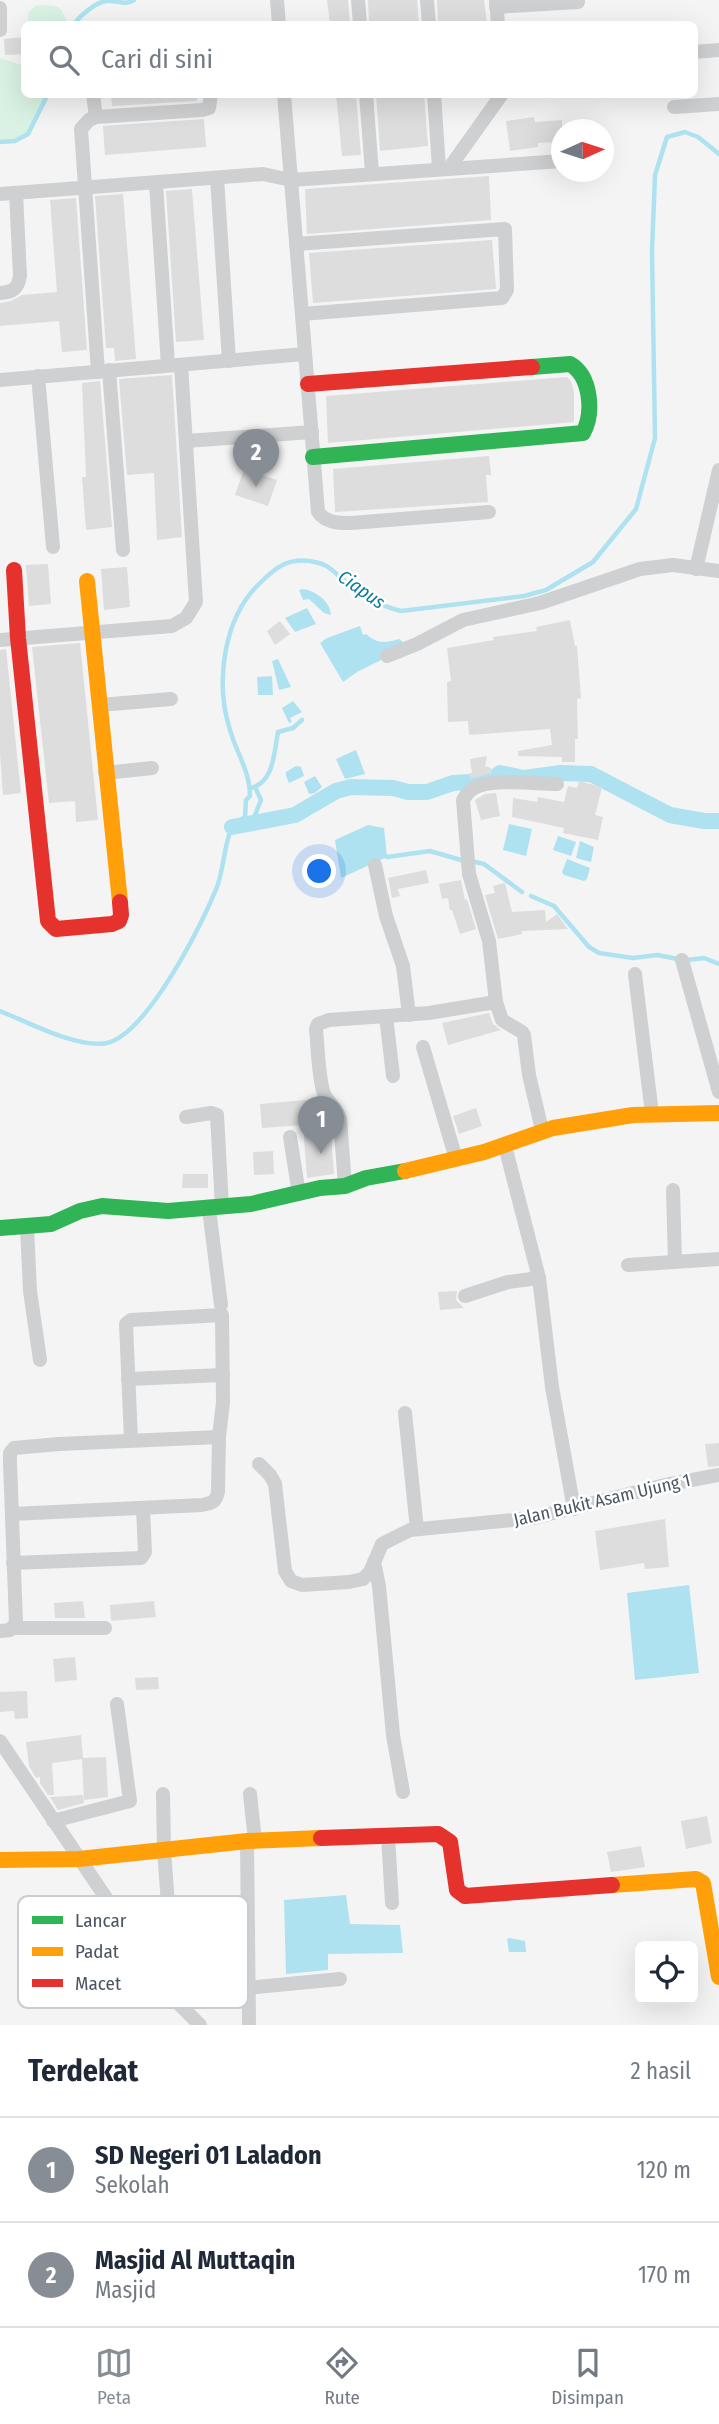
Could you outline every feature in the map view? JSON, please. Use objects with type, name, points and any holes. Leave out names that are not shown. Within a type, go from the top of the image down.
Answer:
[{"type":"street","points":[[277,0],[279,21]]},
{"type":"street","points":[[358,0],[360,21]]},
{"type":"street","points":[[427,0],[429,21]]},
{"type":"street","points":[[496,4],[578,2]]},
{"type":"street","points":[[0,8],[0,30]]},
{"type":"street","points":[[698,52],[719,50]]},
{"type":"street","points":[[94,98],[96,117]]},
{"type":"street","points":[[123,550],[84,188],[81,129],[96,117],[202,110],[209,108],[210,98]]},
{"type":"street","points":[[284,98],[318,512],[331,521],[351,523],[489,512]]},
{"type":"street","points":[[366,98],[372,173]]},
{"type":"street","points":[[435,98],[445,167]]},
{"type":"street","points":[[445,167],[499,98]]},
{"type":"street","points":[[674,107],[719,104]]},
{"type":"street","points":[[0,194],[263,174],[291,180],[551,162]]},
{"type":"street","points":[[217,178],[229,360]]},
{"type":"street","points":[[0,640],[172,626],[186,618],[196,603],[186,441],[175,365],[156,184]]},
{"type":"street","points":[[0,293],[14,290],[19,284],[16,192]]},
{"type":"street","points":[[296,244],[505,229],[507,290],[502,298],[302,314]]},
{"type":"street","points":[[0,380],[305,354]]},
{"type":"street","points":[[308,384],[570,364],[578,367],[585,378],[587,426],[583,433],[578,435],[313,457]]},
{"type":"street","points":[[38,376],[53,547]]},
{"type":"street","points":[[186,441],[312,432]]},
{"type":"street","points":[[696,569],[719,470]]},
{"type":"street","points":[[387,656],[417,645],[463,620],[540,603],[640,569],[690,565],[696,569],[719,571]]},
{"type":"street","points":[[14,570],[18,638],[48,921],[55,929],[112,924],[120,918],[88,581]]},
{"type":"street","points":[[100,705],[170,699]]},
{"type":"street","points":[[105,773],[152,768]]},
{"type":"street","points":[[542,1130],[529,1075],[524,1035],[502,1020],[495,1002],[489,942],[469,874],[463,800],[471,789],[481,785],[556,784]]},
{"type":"street","points":[[375,864],[386,916],[402,967],[409,1015]]},
{"type":"street","points":[[682,960],[719,1092]]},
{"type":"street","points":[[635,974],[652,1114]]},
{"type":"street","points":[[345,1186],[340,1119],[338,1110],[323,1092],[317,1024],[321,1021],[409,1015],[495,1002]]},
{"type":"street","points":[[386,1016],[393,1076]]},
{"type":"street","points":[[423,1047],[456,1158]]},
{"type":"street","points":[[186,1117],[211,1113],[217,1115],[215,1208],[221,1306]]},
{"type":"street","points":[[0,1228],[51,1224],[80,1211],[102,1206],[160,1211],[268,1202],[345,1186],[366,1178],[505,1146],[542,1130],[611,1117],[719,1113]]},
{"type":"street","points":[[290,1138],[299,1194]]},
{"type":"street","points":[[505,1146],[539,1278],[552,1387],[574,1508]]},
{"type":"street","points":[[673,1190],[675,1261]]},
{"type":"street","points":[[27,1227],[30,1291],[40,1360]]},
{"type":"street","points":[[628,1265],[719,1259]]},
{"type":"street","points":[[465,1296],[508,1282],[539,1278]]},
{"type":"street","points":[[12,1514],[202,1506],[213,1503],[218,1492],[219,1437],[223,1414],[222,1315],[131,1320],[126,1324],[131,1440]]},
{"type":"street","points":[[128,1379],[223,1375]]},
{"type":"street","points":[[405,1413],[417,1529]]},
{"type":"street","points":[[6,1629],[16,1623],[10,1462],[10,1453],[14,1448],[219,1437]]},
{"type":"street","name":"Jalan Bukit Asam Ujung 1","points":[[259,1464],[271,1475],[275,1484],[283,1558],[288,1577],[302,1585],[358,1581],[367,1577],[382,1544],[417,1529],[533,1518],[665,1485],[719,1475]]},
{"type":"street","points":[[13,1563],[141,1558],[145,1552],[143,1508]]},
{"type":"street","points":[[374,1562],[379,1586],[393,1735],[403,1792]]},
{"type":"street","points":[[6,1629],[104,1628]]},
{"type":"street","points":[[53,1821],[130,1801],[117,1704]]},
{"type":"street","points":[[0,1741],[7,1767],[53,1821],[105,1896]]},
{"type":"street","points":[[163,1794],[167,1896]]},
{"type":"street","points":[[248,1951],[250,1794]]},
{"type":"street","points":[[0,1860],[79,1858],[251,1841],[438,1834],[450,1842],[457,1890],[465,1896],[696,1879],[703,1882],[719,1977]]},
{"type":"street","points":[[388,1836],[391,1903]]},
{"type":"street","points":[[248,1988],[340,1979]]},
{"type":"street","points":[[248,2006],[249,2025]]},
{"type":"street","points":[[183,2008],[201,2025]]},
{"type":"green space","points":[[35,6],[60,8],[67,21],[28,21],[28,13]]},
{"type":"green space","points":[[0,58],[21,65],[21,98],[46,98],[27,133],[15,140],[0,141]]},
{"type":"water","points":[[303,589],[322,598],[331,615],[324,613],[309,599],[303,600],[299,590]]},
{"type":"water","points":[[307,608],[316,624],[295,632],[285,618]]},
{"type":"water","points":[[360,626],[363,635],[378,641],[399,639],[403,642],[387,657],[343,682],[320,643]]},
{"type":"water","points":[[278,659],[291,687],[279,690],[272,661]]},
{"type":"water","points":[[272,676],[273,695],[258,695],[257,677]]},
{"type":"water","points":[[293,701],[302,712],[290,718],[292,722],[289,723],[282,708]]},
{"type":"water","points":[[356,750],[365,774],[345,779],[336,759]]},
{"type":"water","points":[[296,766],[301,767],[304,776],[289,783],[286,772]]},
{"type":"water","points":[[315,776],[322,787],[309,794],[304,782]]},
{"type":"water","points":[[509,824],[532,829],[526,856],[503,850]]},
{"type":"water","points":[[368,825],[384,828],[387,857],[341,878],[335,840]]},
{"type":"water","points":[[558,836],[576,842],[571,856],[553,850]]},
{"type":"water","points":[[580,841],[594,847],[591,862],[576,858]]},
{"type":"water","points":[[567,859],[590,868],[587,879],[584,881],[564,875],[562,872]]},
{"type":"water","points":[[689,1585],[699,1673],[635,1680],[627,1593]]},
{"type":"water","points":[[346,1895],[350,1924],[400,1925],[403,1953],[328,1954],[328,1970],[286,1974],[284,1900]]},
{"type":"water","points":[[509,1938],[525,1941],[526,1952],[509,1952]]},
{"type":"building","points":[[327,0],[348,0],[350,21],[330,21]]},
{"type":"building","points":[[368,0],[417,0],[419,21],[369,21]]},
{"type":"building","points":[[437,0],[484,0],[487,21],[438,21]]},
{"type":"building","points":[[21,37],[21,54],[5,55],[4,39]]},
{"type":"building","points":[[111,98],[197,98],[197,101],[112,106]]},
{"type":"building","points":[[336,98],[356,98],[361,155],[342,156]]},
{"type":"building","points":[[376,98],[424,98],[428,146],[380,151]]},
{"type":"building","points":[[534,117],[535,122],[551,121],[551,142],[538,143],[538,147],[510,151],[506,121]]},
{"type":"building","points":[[204,119],[206,147],[105,155],[103,126]]},
{"type":"building","points":[[489,176],[491,220],[307,234],[305,189]]},
{"type":"building","points":[[192,189],[204,340],[176,342],[166,191]]},
{"type":"building","points":[[123,194],[136,359],[115,361],[114,348],[106,348],[95,196]]},
{"type":"building","points":[[76,198],[87,350],[62,352],[59,321],[0,326],[0,303],[22,295],[57,292],[50,200]]},
{"type":"building","points":[[492,240],[496,289],[313,303],[309,253]]},
{"type":"building","points":[[172,375],[182,537],[157,540],[154,473],[127,475],[119,379]]},
{"type":"building","points":[[567,377],[574,392],[574,422],[328,443],[326,396]]},
{"type":"building","points":[[100,381],[112,527],[86,530],[82,477],[86,477],[82,383]]},
{"type":"building","points":[[489,456],[491,475],[486,475],[488,502],[335,512],[333,469]]},
{"type":"building","points":[[244,469],[277,480],[268,506],[235,495]]},
{"type":"building","points":[[48,564],[51,604],[29,606],[26,565]]},
{"type":"building","points":[[127,567],[130,607],[104,610],[101,569]]},
{"type":"building","points":[[570,620],[577,646],[581,698],[577,699],[578,739],[575,739],[575,762],[562,762],[562,757],[518,756],[518,751],[552,745],[550,729],[469,735],[468,721],[448,722],[447,682],[451,681],[447,648],[494,640],[493,637],[537,631],[536,627]]},
{"type":"building","points":[[280,621],[290,634],[275,645],[267,631]]},
{"type":"building","points":[[80,643],[98,820],[76,822],[75,801],[49,803],[32,647]]},
{"type":"building","points":[[6,649],[21,793],[3,795],[0,754],[0,650]]},
{"type":"building","points":[[487,756],[485,766],[491,768],[492,773],[470,779],[470,759]]},
{"type":"building","points":[[579,781],[602,787],[595,815],[603,817],[598,840],[563,833],[564,828],[512,817],[513,798],[537,802],[538,797],[564,802],[568,786],[577,788]]},
{"type":"building","points":[[496,793],[500,816],[481,820],[475,800],[485,794]]},
{"type":"building","points":[[426,870],[429,883],[398,889],[400,896],[392,898],[388,878]]},
{"type":"building","points":[[461,880],[476,929],[460,934],[448,898],[442,899],[439,884]]},
{"type":"building","points":[[505,883],[512,912],[545,910],[546,922],[557,914],[568,929],[522,931],[522,934],[498,939],[485,895],[495,893],[493,886]]},
{"type":"building","points":[[489,1013],[493,1024],[501,1030],[448,1045],[442,1023]]},
{"type":"building","points":[[316,1099],[330,1121],[334,1174],[307,1178],[303,1125],[262,1128],[260,1104]]},
{"type":"building","points":[[476,1108],[482,1126],[459,1134],[453,1116]]},
{"type":"building","points":[[273,1151],[274,1174],[254,1175],[253,1152]]},
{"type":"building","points":[[183,1174],[208,1174],[208,1188],[182,1188]]},
{"type":"building","points":[[457,1291],[456,1300],[464,1308],[440,1310],[438,1292]]},
{"type":"building","points":[[719,1443],[719,1466],[708,1467],[705,1444]]},
{"type":"building","points":[[665,1519],[669,1567],[645,1569],[644,1563],[600,1570],[595,1531]]},
{"type":"building","points":[[83,1601],[85,1618],[55,1618],[54,1603]]},
{"type":"building","points":[[154,1601],[156,1617],[111,1621],[110,1605]]},
{"type":"building","points":[[75,1657],[77,1680],[55,1682],[53,1659]]},
{"type":"building","points":[[158,1677],[159,1689],[136,1690],[135,1678]]},
{"type":"building","points":[[27,1691],[28,1718],[15,1719],[14,1711],[0,1712],[0,1692]]},
{"type":"building","points":[[81,1735],[83,1758],[106,1757],[108,1797],[84,1800],[82,1759],[52,1763],[54,1795],[48,1795],[40,1783],[40,1777],[36,1778],[29,1766],[26,1742]]},
{"type":"building","points":[[83,1795],[84,1803],[58,1810],[50,1797]]},
{"type":"building","points":[[707,1816],[712,1843],[686,1849],[681,1821]]},
{"type":"building","points":[[641,1846],[645,1867],[611,1872],[607,1852]]},
{"type":"waterway","points":[[77,21],[102,2],[127,3],[134,0]]},
{"type":"waterway","points":[[0,142],[15,141],[28,134],[46,98]]},
{"type":"waterway","name":"Ciapus","points":[[0,1011],[68,1038],[95,1044],[107,1043],[123,1035],[139,1020],[172,974],[200,924],[218,884],[232,827],[245,817],[246,800],[250,796],[249,787],[225,712],[225,652],[237,615],[247,598],[277,568],[297,561],[319,563],[370,598],[401,611],[524,596],[546,590],[593,562],[636,509],[655,438],[652,251],[655,175],[667,137],[685,132],[698,137],[719,154]]},
{"type":"waterway","points":[[250,788],[258,785],[268,774],[278,732],[293,728],[302,720]]},
{"type":"waterway","points":[[232,827],[295,815],[336,791],[351,787],[427,792],[453,783],[490,781],[500,773],[524,778],[561,773],[591,774],[670,815],[719,821]]},
{"type":"waterway","points":[[248,824],[261,800],[255,787]]},
{"type":"waterway","points":[[387,857],[430,851],[461,860]]},
{"type":"waterway","points":[[471,861],[484,864],[522,892]]},
{"type":"waterway","points":[[531,896],[554,906],[589,947],[599,953],[633,958],[657,955],[678,959]]},
{"type":"waterway","points":[[687,960],[704,958],[719,964]]},
{"type":"traffic: fast","points":[[313,457],[583,433],[589,406],[586,386],[577,370],[570,364],[532,367]]},
{"type":"traffic: fast","points":[[0,1228],[51,1224],[80,1211],[102,1206],[168,1211],[251,1204],[405,1171]]},
{"type":"traffic: slow","points":[[87,581],[120,902]]},
{"type":"traffic: slow","points":[[405,1171],[484,1152],[553,1128],[633,1115],[719,1113]]},
{"type":"traffic: slow","points":[[0,1860],[79,1859],[247,1841],[321,1838]]},
{"type":"traffic: slow","points":[[612,1885],[696,1879],[703,1883],[719,1977]]},
{"type":"traffic: jam","points":[[308,384],[532,367]]},
{"type":"traffic: jam","points":[[14,570],[18,638],[48,921],[56,929],[112,924],[119,921],[120,902]]},
{"type":"traffic: jam","points":[[321,1838],[438,1834],[450,1842],[457,1890],[465,1896],[612,1885]]},
{"type":"place","name":"Masjid Al Muttaqin","points":[[256,487]]},
{"type":"place","name":"SD Negeri 01 Laladon","points":[[321,1154]]}]
